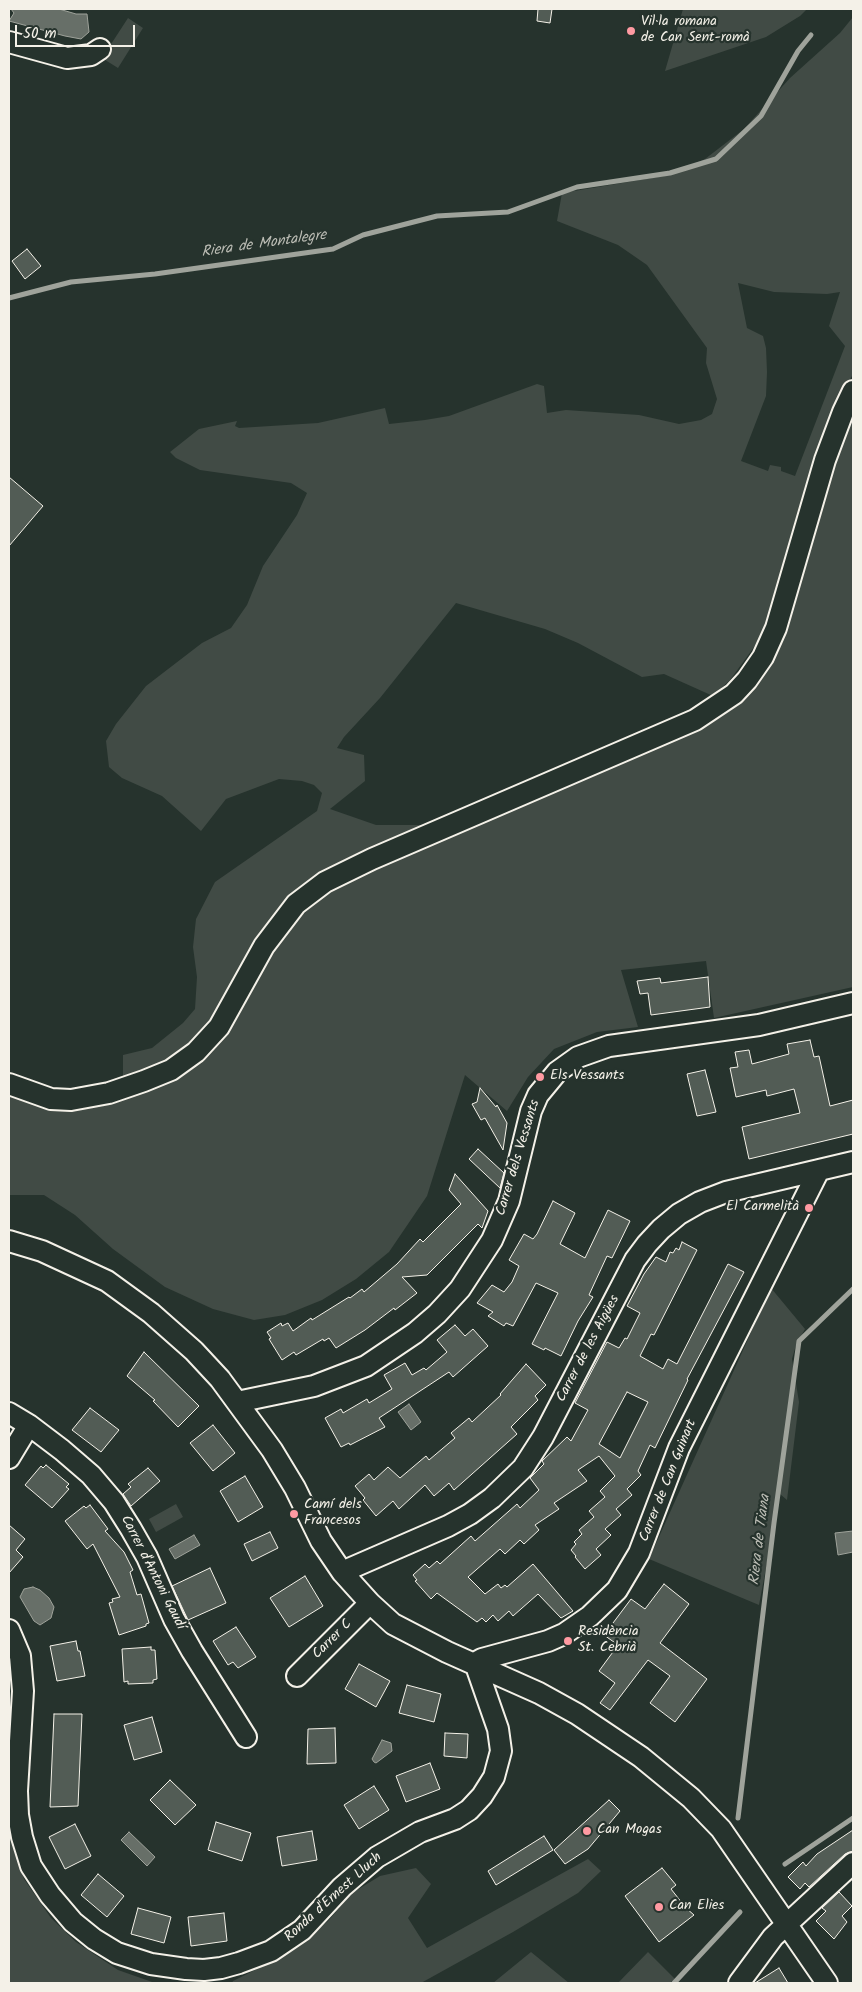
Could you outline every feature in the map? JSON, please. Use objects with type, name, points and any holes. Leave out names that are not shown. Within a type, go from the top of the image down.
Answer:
[{"type":"street","points":[[9,42],[66,58],[91,55],[100,50]]},
{"type":"street","points":[[9,1084],[51,1099],[71,1100],[109,1093],[144,1082],[171,1070],[196,1052],[219,1027],[264,946],[296,904],[325,882],[372,859],[695,720],[734,694],[748,680],[763,657],[776,628],[825,460],[853,391]]},
{"type":"street","name":"Carrer dels Vessants","points":[[237,1402],[314,1386],[366,1366],[415,1333],[436,1314],[460,1289],[492,1240],[509,1201],[519,1165],[530,1111],[538,1095],[557,1072],[578,1057],[609,1046],[759,1025],[853,1003]]},
{"type":"street","name":"Carrer de les Aigües","points":[[342,1572],[448,1526],[470,1514],[492,1498],[523,1468],[543,1437],[636,1260],[661,1229],[679,1214],[700,1202],[726,1192],[853,1162]]},
{"type":"street","name":"Carrer de Can Guinart","points":[[475,1663],[482,1659],[548,1641],[564,1634],[580,1624],[603,1605],[621,1584],[639,1553],[679,1448],[819,1170]]},
{"type":"street","points":[[9,1241],[42,1251],[107,1281],[151,1313],[194,1351],[220,1379],[276,1458],[295,1488],[321,1541],[342,1572],[370,1603],[393,1624],[447,1652],[538,1693],[577,1714],[641,1757],[709,1815],[721,1828],[826,1983]]},
{"type":"street","name":"Carrer d'Antoni Gaudí","points":[[9,1413],[29,1425],[62,1450],[91,1476],[114,1502],[147,1558],[174,1619],[246,1737]]},
{"type":"street","points":[[9,1458],[29,1425]]},
{"type":"street","name":"Carrer C","points":[[297,1676],[370,1603]]},
{"type":"street","name":"Ronda d'Ernest Lluch","points":[[9,1630],[20,1656],[24,1690],[18,1815],[22,1837],[31,1866],[50,1895],[73,1922],[94,1939],[117,1953],[151,1964],[204,1970],[239,1963],[271,1951],[302,1930],[342,1887],[378,1857],[420,1832],[455,1819],[469,1810],[482,1796],[494,1777],[500,1751],[498,1729],[475,1663]]},
{"type":"street","name":"Ronda d'Ernest Lluch","points":[[447,1652],[467,1674],[491,1707]]},
{"type":"street","points":[[738,1983],[773,1937],[853,1863]]},
{"type":"shaded area","points":[[11,9],[59,9],[76,14],[87,14],[89,32],[81,39],[9,21],[14,13]]},
{"type":"shaded area","points":[[683,9],[807,9],[800,16],[766,37],[665,71]]},
{"type":"shaded area","points":[[853,17],[853,374],[831,415],[766,622],[757,643],[730,680],[713,696],[664,674],[642,677],[578,643],[545,629],[456,603],[380,698],[344,737],[337,748],[364,755],[365,781],[330,809],[376,825],[432,825],[337,866],[236,984],[206,1026],[187,1046],[165,1061],[123,1079],[123,1055],[152,1048],[183,1023],[195,1009],[197,977],[193,947],[196,919],[215,882],[317,811],[322,793],[314,785],[302,781],[279,779],[226,799],[201,831],[162,796],[122,778],[109,767],[106,741],[116,724],[146,686],[202,643],[231,628],[247,605],[263,566],[297,515],[307,493],[291,483],[200,470],[176,458],[170,452],[199,429],[237,421],[235,426],[239,428],[318,423],[385,408],[389,424],[425,420],[449,416],[537,384],[544,386],[547,413],[566,410],[639,415],[679,424],[701,420],[712,414],[717,399],[706,363],[707,348],[647,265],[618,245],[557,221],[562,193],[670,175],[705,159],[744,129],[790,78],[840,33]],"holes":[[[738,283],[774,292],[827,294],[840,292],[829,326],[845,346],[795,476],[781,471],[781,467],[770,465],[768,471],[741,461],[766,396],[767,372],[766,348],[763,336],[747,328]]]},
{"type":"shaded area","points":[[128,18],[143,28],[118,68],[102,58]]},
{"type":"shaded area","points":[[853,412],[853,987],[714,1018],[706,961],[621,970],[638,1027],[597,1032],[554,1049],[528,1077],[507,1111],[465,1075],[427,1196],[389,1252],[356,1279],[322,1300],[285,1315],[254,1320],[213,1309],[165,1287],[113,1249],[75,1215],[44,1195],[9,1195],[9,1093],[46,1104],[166,1079],[300,914],[324,894],[346,880],[630,758],[766,669],[782,641],[839,449]]},
{"type":"shaded area","points":[[771,1288],[805,1329],[796,1345],[792,1359],[799,1402],[787,1500],[780,1494],[759,1605],[649,1559]]},
{"type":"shaded area","points":[[409,1404],[421,1422],[411,1430],[398,1412]]},
{"type":"shaded area","points":[[176,1504],[183,1517],[156,1532],[149,1519]]},
{"type":"shaded area","points":[[853,1531],[853,1552],[838,1555],[835,1533]]},
{"type":"shaded area","points":[[194,1535],[200,1545],[175,1559],[169,1549]]},
{"type":"shaded area","points":[[33,1587],[49,1598],[54,1607],[51,1618],[40,1625],[34,1621],[20,1597],[24,1589]]},
{"type":"shaded area","points":[[382,1740],[391,1743],[392,1751],[376,1763],[372,1759]]},
{"type":"shaded area","points":[[9,1829],[24,1879],[51,1918],[76,1942],[118,1970],[155,1983],[9,1983]]},
{"type":"shaded area","points":[[129,1832],[155,1857],[147,1866],[121,1840]]},
{"type":"shaded area","points":[[588,1859],[601,1871],[578,1893],[513,1932],[421,1983],[232,1983],[303,1942],[328,1921],[352,1893],[380,1876],[416,1868],[431,1884],[408,1918],[427,1948]]},
{"type":"shaded area","points":[[531,1952],[569,1983],[493,1983]]},
{"type":"shaded area","points":[[648,1952],[675,1979],[670,1983],[618,1983]]},
{"type":"building","points":[[538,9],[552,9],[550,23],[537,21]]},
{"type":"building","points":[[27,249],[41,266],[25,279],[12,261]]},
{"type":"building","points":[[9,477],[43,506],[9,546]]},
{"type":"building","points":[[708,977],[710,1007],[651,1015],[648,993],[640,994],[637,981],[660,978],[661,983]]},
{"type":"building","points":[[810,1040],[814,1057],[819,1056],[830,1106],[853,1100],[853,1134],[749,1159],[742,1127],[800,1113],[794,1089],[767,1096],[766,1090],[736,1097],[730,1068],[738,1067],[735,1052],[749,1050],[752,1064],[789,1054],[787,1044]]},
{"type":"building","points":[[705,1070],[716,1112],[697,1116],[687,1074]]},
{"type":"building","points":[[480,1088],[496,1107],[497,1105],[507,1123],[503,1150],[485,1118],[481,1120],[472,1104],[477,1102]]},
{"type":"building","points":[[478,1149],[504,1173],[500,1188],[469,1159]]},
{"type":"building","points":[[455,1174],[488,1211],[482,1228],[478,1224],[427,1275],[402,1277],[417,1293],[365,1330],[336,1348],[329,1338],[324,1341],[323,1339],[296,1355],[294,1352],[282,1360],[269,1339],[271,1338],[267,1332],[281,1323],[282,1326],[288,1323],[293,1331],[311,1318],[312,1320],[362,1289],[364,1292],[397,1264],[420,1239],[423,1242],[461,1204],[449,1190]]},
{"type":"building","points":[[553,1201],[575,1213],[560,1244],[585,1258],[608,1210],[630,1221],[612,1258],[607,1256],[589,1295],[593,1297],[578,1321],[561,1356],[532,1344],[558,1293],[536,1283],[513,1326],[506,1323],[504,1326],[488,1316],[493,1312],[477,1303],[492,1285],[504,1292],[512,1282],[519,1266],[509,1260],[524,1234],[533,1239],[537,1234]]},
{"type":"building","points":[[682,1242],[697,1250],[654,1335],[651,1334],[640,1356],[663,1369],[668,1359],[677,1364],[728,1264],[744,1272],[687,1379],[655,1448],[650,1445],[638,1471],[641,1475],[627,1489],[632,1495],[616,1509],[621,1515],[605,1529],[611,1535],[596,1549],[601,1555],[585,1569],[571,1550],[576,1544],[574,1542],[582,1534],[579,1530],[594,1517],[589,1511],[605,1497],[600,1491],[615,1476],[599,1456],[578,1470],[587,1481],[554,1503],[559,1509],[535,1525],[539,1530],[524,1544],[520,1540],[505,1554],[500,1549],[468,1577],[485,1594],[498,1584],[501,1588],[505,1585],[507,1587],[533,1564],[573,1611],[561,1618],[538,1594],[513,1616],[509,1611],[498,1621],[493,1615],[486,1622],[482,1618],[477,1622],[437,1593],[431,1599],[415,1581],[417,1580],[413,1575],[425,1564],[429,1568],[437,1561],[440,1564],[471,1536],[475,1541],[517,1504],[520,1508],[539,1490],[530,1478],[544,1464],[542,1461],[567,1437],[571,1441],[588,1410],[575,1403],[607,1342],[619,1348],[625,1338],[627,1339],[640,1313],[627,1306],[644,1274],[656,1257],[666,1262],[670,1252],[673,1253],[676,1248],[679,1250]],"holes":[[[627,1392],[648,1402],[620,1458],[599,1444]]]},
{"type":"building","points":[[455,1325],[465,1336],[473,1329],[488,1346],[453,1377],[449,1372],[379,1418],[385,1427],[350,1445],[349,1443],[341,1447],[325,1418],[341,1409],[343,1413],[367,1399],[369,1403],[392,1389],[384,1375],[405,1363],[412,1375],[424,1368],[426,1370],[447,1352],[437,1340]]},
{"type":"building","points":[[144,1352],[199,1406],[178,1427],[153,1401],[155,1400],[127,1376]]},
{"type":"building","points":[[526,1364],[546,1385],[535,1396],[538,1400],[511,1427],[517,1434],[454,1490],[449,1483],[434,1496],[425,1485],[399,1509],[393,1501],[376,1516],[355,1486],[369,1474],[374,1480],[388,1467],[400,1478],[426,1456],[429,1460],[455,1438],[451,1433],[469,1418],[472,1422],[501,1395]]},
{"type":"building","points":[[90,1408],[119,1430],[101,1452],[72,1430]]},
{"type":"building","points":[[213,1425],[235,1453],[213,1471],[190,1443]]},
{"type":"building","points":[[46,1465],[69,1484],[66,1487],[69,1489],[52,1508],[25,1485],[41,1466],[43,1468]]},
{"type":"building","points":[[148,1468],[160,1481],[131,1506],[123,1494],[131,1487],[128,1484]]},
{"type":"building","points":[[245,1476],[263,1507],[238,1522],[220,1491]]},
{"type":"building","points":[[90,1505],[108,1529],[105,1531],[124,1552],[133,1570],[130,1572],[137,1595],[141,1594],[149,1623],[146,1626],[119,1635],[109,1603],[113,1602],[112,1599],[120,1597],[93,1544],[87,1549],[65,1521],[84,1506],[86,1508]]},
{"type":"building","points":[[9,1525],[25,1539],[16,1550],[23,1557],[9,1573]]},
{"type":"building","points":[[270,1532],[278,1548],[252,1561],[244,1544]]},
{"type":"building","points":[[210,1568],[226,1603],[188,1620],[172,1586]]},
{"type":"building","points":[[305,1576],[323,1606],[289,1627],[270,1598]]},
{"type":"building","points":[[664,1584],[689,1604],[660,1643],[707,1679],[675,1722],[650,1703],[670,1676],[648,1660],[610,1710],[600,1703],[615,1683],[599,1671],[618,1645],[604,1635],[631,1599],[645,1609]]},
{"type":"building","points":[[236,1627],[256,1657],[238,1668],[233,1662],[228,1665],[213,1641]]},
{"type":"building","points":[[76,1641],[85,1676],[57,1681],[50,1646]]},
{"type":"building","points":[[151,1647],[151,1650],[155,1650],[157,1679],[153,1680],[153,1683],[128,1684],[128,1681],[124,1682],[122,1649]]},
{"type":"building","points":[[359,1664],[390,1681],[376,1707],[345,1689]]},
{"type":"building","points":[[407,1685],[441,1694],[434,1722],[399,1713]]},
{"type":"building","points":[[54,1714],[82,1714],[78,1806],[50,1807]]},
{"type":"building","points":[[152,1717],[162,1752],[134,1760],[124,1725]]},
{"type":"building","points":[[335,1728],[336,1763],[307,1764],[308,1729]]},
{"type":"building","points":[[445,1733],[468,1734],[467,1758],[444,1756]]},
{"type":"building","points":[[430,1763],[440,1789],[406,1802],[396,1776]]},
{"type":"building","points":[[170,1780],[196,1805],[175,1825],[150,1800]]},
{"type":"building","points":[[374,1786],[389,1810],[359,1829],[344,1805]]},
{"type":"building","name":"Can Mogas","points":[[609,1800],[620,1811],[588,1849],[565,1864],[554,1850]]},
{"type":"building","points":[[216,1822],[251,1833],[242,1861],[208,1850]]},
{"type":"building","points":[[75,1824],[91,1856],[65,1869],[49,1837]]},
{"type":"building","points":[[853,1830],[853,1851],[845,1854],[809,1887],[805,1883],[800,1889],[788,1877],[803,1862],[806,1866],[817,1854]]},
{"type":"building","points":[[312,1831],[317,1860],[282,1866],[277,1837]]},
{"type":"building","points":[[544,1836],[553,1850],[496,1885],[488,1871]]},
{"type":"building","points":[[662,1868],[676,1885],[671,1889],[694,1915],[659,1942],[625,1896]]},
{"type":"building","points":[[98,1874],[124,1896],[107,1917],[81,1895]]},
{"type":"building","points":[[839,1892],[852,1906],[842,1916],[847,1922],[834,1939],[816,1921],[826,1911],[822,1908]]},
{"type":"building","points":[[138,1908],[171,1917],[164,1943],[131,1934]]},
{"type":"building","points":[[224,1913],[227,1941],[191,1946],[188,1917]]},
{"type":"building","points":[[779,1968],[788,1983],[755,1983]]},
{"type":"waterway","name":"Riera de Montalegre","points":[[9,298],[71,282],[155,274],[333,249],[363,235],[437,216],[508,212],[577,187],[670,173],[716,159],[761,116],[798,51],[811,35]]},
{"type":"waterway","name":"Riera de Tiana","points":[[738,1818],[774,1523],[799,1341],[853,1289]]},
{"type":"waterway","points":[[785,1864],[853,1818]]},
{"type":"waterway","name":"Riera de Tiana","points":[[674,1983],[740,1912]]},
{"type":"place","name":"Vil·la romana de Can Sent-romà","points":[[631,31]]},
{"type":"place","name":"Els Vessants","points":[[540,1077]]},
{"type":"place","name":"El Carmelità","points":[[809,1208]]},
{"type":"place","name":"Camí dels Francesos","points":[[294,1514]]},
{"type":"place","name":"Residència St. Cebrià","points":[[568,1641]]},
{"type":"place","name":"Can Mogas","points":[[587,1831]]},
{"type":"place","name":"Can Elies","points":[[659,1907]]}]
